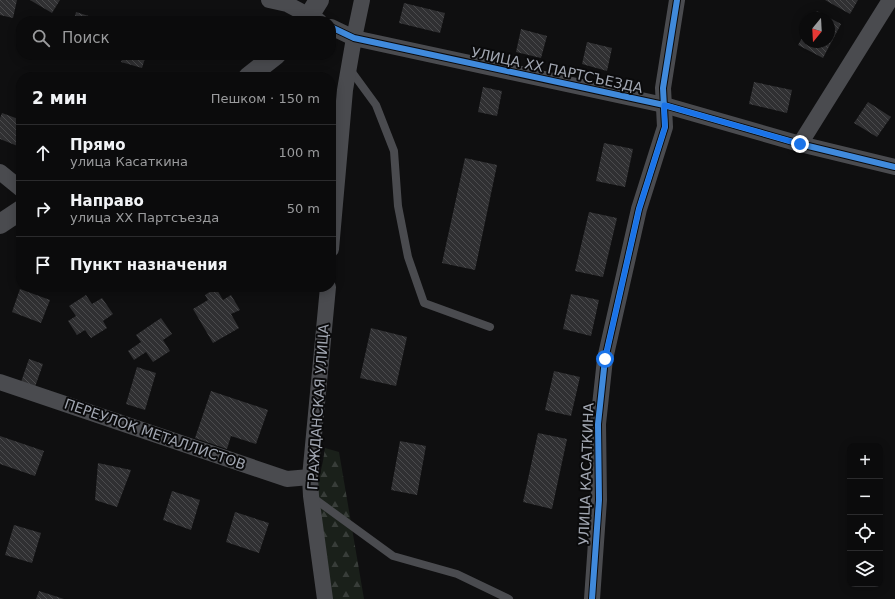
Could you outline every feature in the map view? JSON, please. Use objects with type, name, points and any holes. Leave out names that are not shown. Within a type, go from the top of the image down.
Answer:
[{"type":"street","points":[[269,0],[287,4],[313,15]]},
{"type":"street","points":[[336,192],[345,90],[362,0]]},
{"type":"street","name":"УЛИЦА КАСАТКИНА","points":[[592,599],[599,500],[598,424],[605,359],[639,209],[665,127],[663,88],[678,0]]},
{"type":"street","points":[[800,144],[890,0]]},
{"type":"street","name":"УЛИЦА XX ПАРТСЪЕЗДА","points":[[336,29],[354,38],[664,105],[800,144],[895,167]]},
{"type":"street","points":[[254,72],[270,60]]},
{"type":"street","points":[[0,172],[16,185]]},
{"type":"street","points":[[0,224],[16,213]]},
{"type":"street","name":"ГРАЖДАНСКАЯ УЛИЦА","points":[[325,599],[311,496],[310,477],[328,292]]},
{"type":"street","name":"ПЕРЕУЛОК МЕТАЛЛИСТОВ","points":[[0,382],[287,479],[310,477]]},
{"type":"lane","points":[[348,68],[376,105],[394,151],[398,206],[408,257],[424,302],[490,327]]},
{"type":"lane","points":[[311,496],[393,556],[457,574],[509,599]]},
{"type":"green space","points":[[325,448],[339,452],[364,599],[329,599],[315,497]]},
{"type":"building","points":[[0,0],[17,0],[13,18],[0,15]]},
{"type":"building","points":[[30,0],[60,0],[52,13]]},
{"type":"building","points":[[825,0],[858,0],[850,14]]},
{"type":"building","points":[[404,3],[445,13],[440,33],[399,23]]},
{"type":"building","points":[[76,12],[89,16],[75,16]]},
{"type":"building","points":[[835,21],[841,24],[835,35]]},
{"type":"building","points":[[521,29],[547,36],[541,58],[516,52]]},
{"type":"building","points":[[587,42],[612,48],[607,71],[582,64]]},
{"type":"building","points":[[804,48],[828,48],[823,58]]},
{"type":"building","points":[[122,60],[144,60],[142,68],[121,62]]},
{"type":"building","points":[[754,82],[792,90],[787,113],[749,104]]},
{"type":"building","points":[[483,87],[502,91],[497,116],[478,112]]},
{"type":"building","points":[[868,102],[891,117],[877,137],[854,123]]},
{"type":"building","points":[[2,113],[16,118],[16,145],[0,139],[0,118]]},
{"type":"building","points":[[604,143],[633,149],[625,187],[596,181]]},
{"type":"building","points":[[465,158],[497,165],[475,270],[442,263]]},
{"type":"building","points":[[589,212],[617,218],[603,277],[575,271]]},
{"type":"building","points":[[19,292],[28,292],[50,300],[41,323],[12,312]]},
{"type":"building","points":[[210,292],[218,292],[223,300],[231,295],[240,310],[231,314],[239,328],[213,343],[193,309],[208,300],[205,295]]},
{"type":"building","points":[[571,294],[599,300],[591,336],[563,329]]},
{"type":"building","points":[[86,295],[92,304],[102,298],[113,314],[103,321],[107,328],[91,338],[85,330],[77,335],[68,321],[76,316],[69,306]]},
{"type":"building","points":[[161,318],[172,334],[163,340],[170,351],[153,362],[146,352],[134,360],[128,351],[141,342],[136,335]]},
{"type":"building","points":[[371,328],[407,337],[396,386],[360,378]]},
{"type":"building","points":[[29,359],[43,364],[35,387],[21,382]]},
{"type":"building","points":[[137,367],[156,373],[145,410],[126,404]]},
{"type":"building","points":[[554,371],[580,377],[571,416],[545,410]]},
{"type":"building","points":[[211,391],[268,410],[256,444],[231,436],[227,449],[195,438]]},
{"type":"building","points":[[538,433],[567,439],[552,509],[523,502]]},
{"type":"building","points":[[0,436],[44,451],[35,476],[0,464]]},
{"type":"building","points":[[400,441],[426,446],[417,495],[391,490]]},
{"type":"building","points":[[98,463],[131,470],[117,507],[95,500]]},
{"type":"building","points":[[172,491],[200,500],[191,530],[163,520]]},
{"type":"building","points":[[235,512],[269,523],[259,553],[226,542]]},
{"type":"building","points":[[14,525],[41,533],[32,563],[5,555]]},
{"type":"building","points":[[39,591],[64,599],[36,599]]},
{"type":"cycle path","points":[[592,599],[599,500],[598,424],[605,359],[639,209],[665,127],[663,88],[677,0]]},
{"type":"cycle path","points":[[336,29],[354,38],[664,105],[800,144],[895,167]]},
{"type":"route","points":[[605,359],[639,209],[665,127],[664,105],[800,144]]}]
